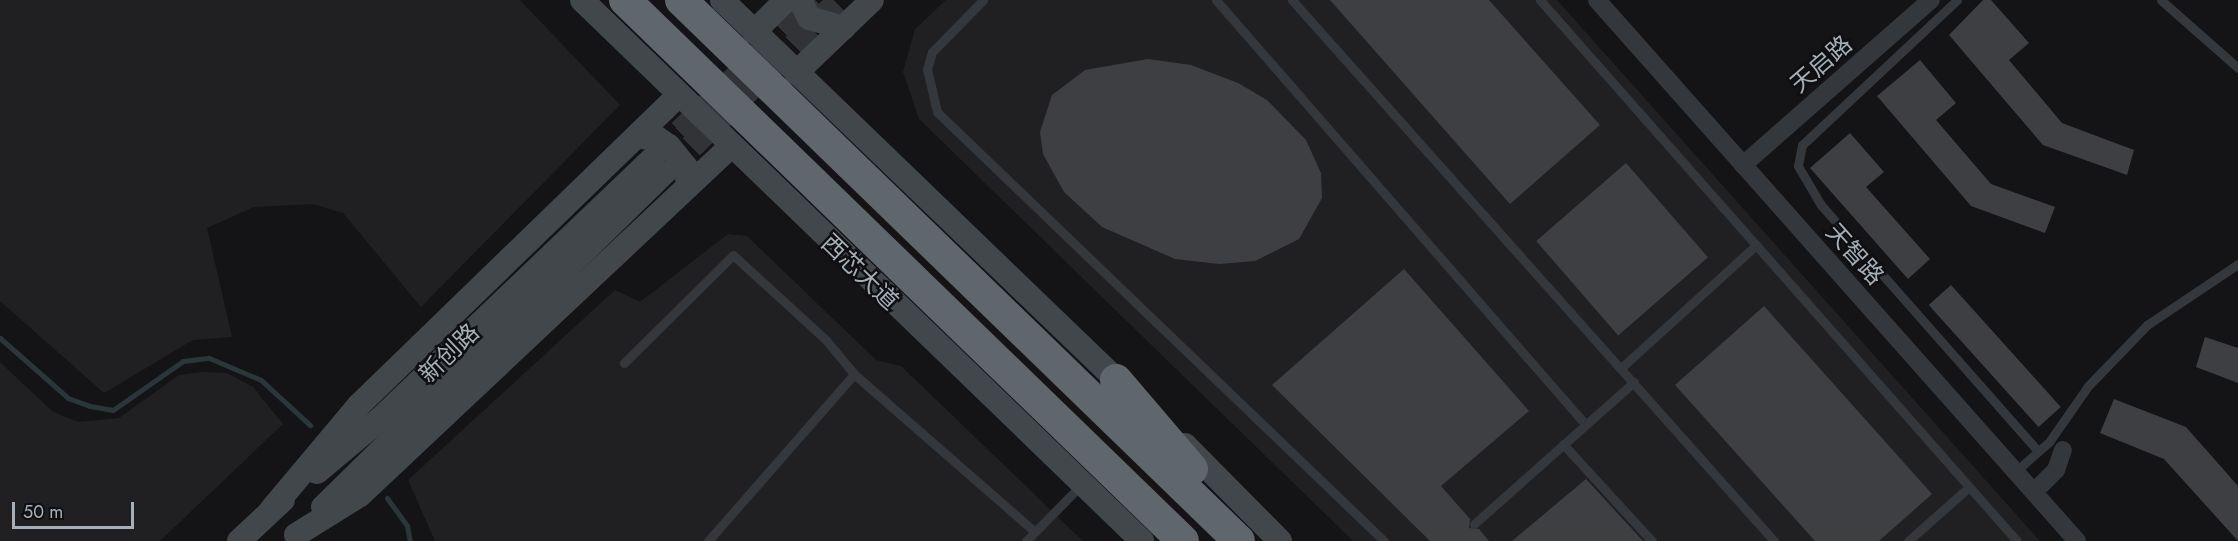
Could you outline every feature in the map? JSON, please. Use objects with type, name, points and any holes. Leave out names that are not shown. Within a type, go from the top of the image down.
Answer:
[{"type":"highway","name":"西芯大道","points":[[625,0],[1183,541]]},
{"type":"highway","points":[[681,0],[1239,541]]},
{"type":"highway","points":[[999,361],[1157,541]]},
{"type":"highway","points":[[1116,380],[1261,541]]},
{"type":"main road","name":"西芯大道","points":[[582,0],[678,97],[1142,541]]},
{"type":"main road","points":[[722,0],[1280,541]]},
{"type":"main road","points":[[753,32],[786,0]]},
{"type":"main road","points":[[800,0],[809,18],[844,28]]},
{"type":"main road","points":[[796,73],[872,0]]},
{"type":"main road","points":[[271,510],[359,405],[678,97]]},
{"type":"main road","points":[[638,137],[657,138],[669,146],[686,167],[688,186]]},
{"type":"main road","points":[[293,538],[360,495],[730,147]]},
{"type":"main road","name":"新创路","points":[[239,541],[271,510],[379,420],[658,166],[293,538]]},
{"type":"street","name":"天智路","points":[[1596,0],[2077,541]]},
{"type":"street","name":"天启路","points":[[1743,165],[1931,0]]},
{"type":"street","points":[[2034,492],[2056,470],[2050,451]]},
{"type":"lane","points":[[983,0],[932,52],[927,69],[938,112],[1384,541]]},
{"type":"lane","points":[[1216,0],[1586,425]]},
{"type":"lane","points":[[1292,0],[1774,541]]},
{"type":"lane","points":[[1540,0],[2017,541]]},
{"type":"lane","points":[[1957,0],[1802,145],[1798,166],[1821,205],[2050,451]]},
{"type":"lane","points":[[2162,0],[2238,68]]},
{"type":"lane","points":[[1621,368],[1756,245]]},
{"type":"lane","points":[[624,363],[733,255],[826,340],[854,374],[1035,532]]},
{"type":"lane","points":[[2016,471],[2050,451],[2088,386],[2147,325],[2238,264]]},
{"type":"lane","points":[[708,541],[854,374]]},
{"type":"lane","points":[[1474,524],[1634,382]]},
{"type":"lane","points":[[1563,444],[1652,541]]},
{"type":"lane","points":[[1026,541],[1082,484]]},
{"type":"lane","points":[[1908,541],[1969,487]]},
{"type":"shaded area","points":[[0,0],[520,0],[620,105],[421,307],[343,213],[313,204],[254,207],[207,228],[232,337],[193,340],[104,393],[0,301]]},
{"type":"shaded area","points":[[946,0],[1557,0],[2040,541],[1353,541],[919,119],[903,72],[915,29]]},
{"type":"shaded area","points":[[728,234],[747,236],[876,360],[901,366],[1083,541],[435,541],[408,480],[615,290],[640,302]]},
{"type":"shaded area","points":[[0,362],[53,412],[78,422],[119,418],[179,375],[202,372],[227,373],[253,387],[283,424],[160,541],[0,541]]},
{"type":"building","points":[[1330,0],[1489,0],[1600,125],[1510,204]]},
{"type":"building","points":[[1983,0],[1991,0],[2029,43],[2009,60],[2062,123],[2134,150],[2127,175],[2043,145],[1949,35]]},
{"type":"building","points":[[1148,59],[1191,65],[1238,83],[1267,100],[1306,140],[1321,173],[1322,198],[1299,239],[1255,261],[1219,264],[1175,259],[1102,227],[1064,192],[1043,154],[1040,132],[1052,95],[1085,70]]},
{"type":"building","points":[[1920,60],[1956,103],[1936,120],[1991,184],[2055,207],[2045,233],[1971,206],[1877,96]]},
{"type":"building","points":[[1850,133],[1884,172],[1866,187],[1930,259],[1908,279],[1810,168]]},
{"type":"building","points":[[1626,163],[1708,257],[1618,335],[1536,241]]},
{"type":"building","points":[[1404,269],[1529,411],[1441,486],[1470,519],[1469,528],[1479,529],[1489,541],[1430,541],[1272,385]]},
{"type":"building","points":[[1951,285],[2061,407],[2038,427],[1929,305]]},
{"type":"building","points":[[1764,306],[1932,494],[1879,541],[1815,541],[1675,385]]},
{"type":"building","points":[[2205,337],[2238,348],[2238,383],[2196,367]]},
{"type":"building","points":[[2114,399],[2186,427],[2238,486],[2238,541],[2164,459],[2100,433]]},
{"type":"building","points":[[1586,479],[1643,541],[1512,541]]},
{"type":"waterway","points":[[0,338],[68,398],[90,406],[113,410],[183,361],[209,358],[261,380],[310,425]]},
{"type":"waterway","points":[[387,498],[407,526],[410,541]]},
{"type":"tunnel","points":[[654,157],[815,0]]},
{"type":"tunnel","points":[[666,172],[840,0]]}]
